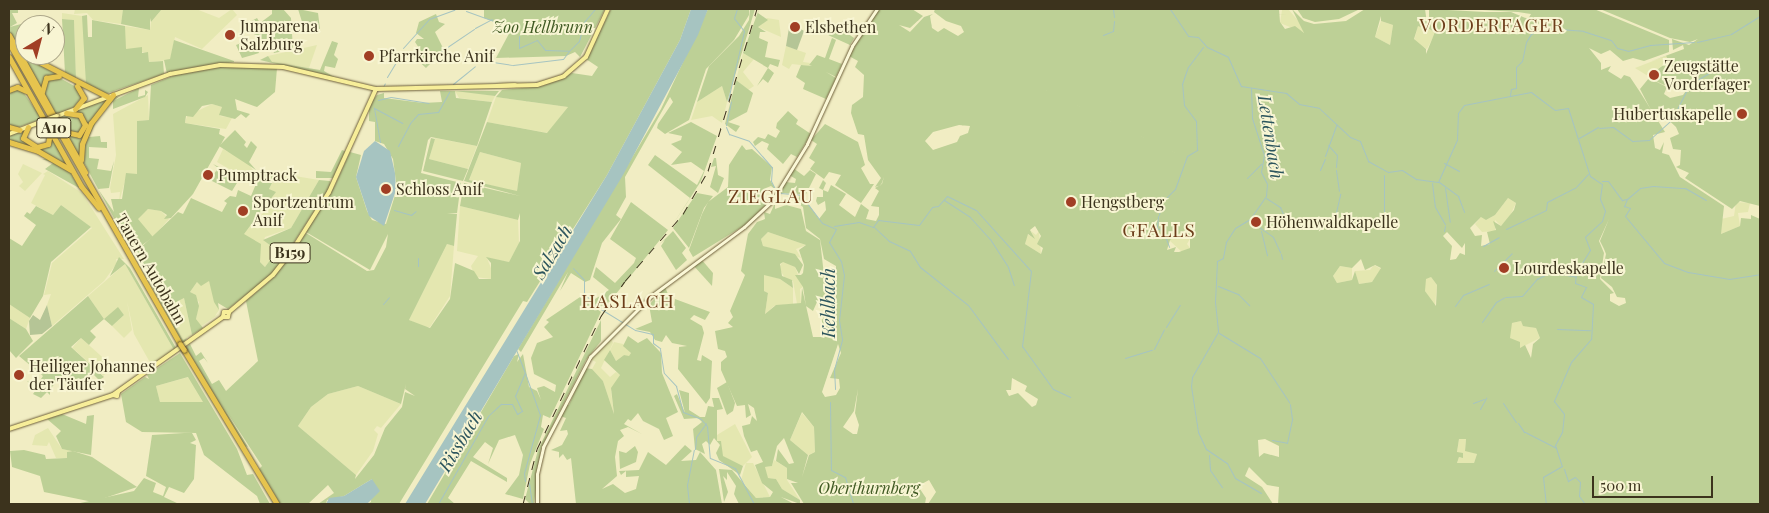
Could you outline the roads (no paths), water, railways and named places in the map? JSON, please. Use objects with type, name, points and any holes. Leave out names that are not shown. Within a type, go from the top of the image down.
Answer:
[{"type":"highway","name":"Tauern Autobahn","points":[[9,43],[126,254]]},
{"type":"highway","name":"Tauern Autobahn","points":[[9,49],[99,208],[276,504]]},
{"type":"highway","points":[[9,57],[75,174],[99,208]]},
{"type":"highway","points":[[26,65],[83,168],[91,189]]},
{"type":"highway","points":[[45,65],[113,95],[99,108],[86,133],[81,149],[83,168]]},
{"type":"highway","points":[[45,99],[43,81],[50,76],[59,76],[83,93],[82,102],[75,109]]},
{"type":"highway","points":[[9,90],[20,88],[32,98]]},
{"type":"highway","points":[[61,128],[75,136],[84,129],[80,115],[66,113]]},
{"type":"highway","points":[[9,127],[20,130]]},
{"type":"highway","points":[[28,127],[24,140],[39,148],[51,141],[49,128]]},
{"type":"highway","points":[[9,142],[53,158],[75,174]]},
{"type":"main road","points":[[536,504],[539,459],[549,433],[590,357],[623,321],[674,276],[751,221],[778,192],[808,144],[852,46],[877,9]]},
{"type":"main road","points":[[9,134],[172,74],[220,65],[279,66],[376,90],[511,88],[556,80],[586,57],[607,10]]},
{"type":"main road","name":"B159","points":[[9,430],[113,395],[223,317],[228,317],[229,312],[273,275],[293,249],[329,192],[376,90]]},
{"type":"water","points":[[691,9],[708,9],[698,35],[623,175],[425,504],[405,504],[607,175],[680,40]]},
{"type":"water","points":[[375,141],[390,151],[395,173],[396,190],[384,226],[369,216],[356,177],[364,151]]},
{"type":"water","points":[[372,479],[380,491],[367,504],[326,504],[329,498],[344,496]]},
{"type":"waterway","points":[[519,36],[519,48],[537,40],[545,50],[569,51],[579,41],[584,22],[595,9]]},
{"type":"waterway","name":"Kehlbach","points":[[728,100],[744,31],[734,18],[737,9]]},
{"type":"waterway","points":[[1113,9],[1114,17]]},
{"type":"waterway","points":[[1170,9],[1188,36],[1198,37],[1207,47],[1228,57],[1241,86],[1286,93],[1299,104],[1319,108],[1350,137],[1360,141],[1368,161],[1388,172],[1402,170],[1416,179],[1438,182],[1457,140],[1458,113],[1464,105],[1531,92],[1555,110],[1568,108],[1590,176],[1602,184],[1600,199],[1605,211],[1602,221],[1585,237],[1590,250],[1576,272],[1575,283],[1586,287],[1581,297],[1593,304],[1591,339],[1571,362],[1554,401],[1564,414],[1562,432],[1555,445],[1562,466],[1543,477],[1546,504]]},
{"type":"waterway","points":[[403,48],[429,19],[454,10]]},
{"type":"waterway","points":[[466,11],[513,28]]},
{"type":"waterway","points":[[1697,42],[1731,34],[1760,16]]},
{"type":"waterway","points":[[475,28],[492,19]]},
{"type":"waterway","points":[[1103,35],[1113,31],[1114,21]]},
{"type":"waterway","points":[[1510,95],[1511,89],[1516,88],[1516,67],[1522,61],[1526,42],[1531,34],[1544,28],[1583,31],[1611,40],[1617,48],[1628,51],[1650,45],[1694,42]]},
{"type":"waterway","points":[[431,58],[474,29]]},
{"type":"waterway","points":[[1159,215],[1161,203],[1175,189],[1187,156],[1197,150],[1196,121],[1184,105],[1182,84],[1188,67],[1203,47]]},
{"type":"waterway","points":[[493,62],[513,65],[563,59],[569,51]]},
{"type":"waterway","points":[[387,77],[402,52]]},
{"type":"waterway","points":[[453,84],[475,66]]},
{"type":"waterway","points":[[1599,128],[1613,127],[1632,141],[1649,140],[1672,119],[1690,84],[1720,67]]},
{"type":"waterway","points":[[383,87],[385,83]]},
{"type":"waterway","name":"Lettenbach","points":[[1251,88],[1252,118],[1264,155],[1261,172],[1267,184],[1266,196],[1250,219],[1235,228],[1226,242],[1223,258],[1217,261],[1215,302],[1218,332],[1192,377],[1191,386],[1198,432],[1206,449],[1227,463],[1235,478],[1261,493]]},
{"type":"waterway","points":[[398,146],[410,123],[418,114],[438,112],[449,92]]},
{"type":"waterway","points":[[378,100],[391,97],[429,103]]},
{"type":"waterway","name":"Kehlbach","points":[[726,125],[731,102]]},
{"type":"waterway","points":[[380,142],[374,108],[402,123]]},
{"type":"waterway","points":[[1325,156],[1336,125]]},
{"type":"waterway","name":"Kehlbach","points":[[726,127],[729,134],[749,141],[772,167],[771,181],[776,191]]},
{"type":"waterway","points":[[1579,138],[1598,127]]},
{"type":"waterway","points":[[1328,145],[1337,155],[1336,167]]},
{"type":"waterway","points":[[1320,170],[1325,159]]},
{"type":"waterway","points":[[1444,163],[1459,171]]},
{"type":"waterway","points":[[1247,178],[1261,164]]},
{"type":"waterway","points":[[1336,170],[1339,191]]},
{"type":"waterway","points":[[1506,229],[1546,210],[1547,202],[1575,188],[1588,174]]},
{"type":"waterway","points":[[1384,175],[1384,211]]},
{"type":"waterway","points":[[1602,181],[1608,181],[1622,200],[1627,199],[1624,206],[1630,208],[1625,216],[1664,263],[1688,272],[1729,279],[1760,274]]},
{"type":"waterway","points":[[1439,182],[1458,196],[1464,212]]},
{"type":"waterway","points":[[1432,183],[1435,207],[1445,224]]},
{"type":"waterway","points":[[1627,199],[1640,188],[1653,186],[1685,188],[1706,200]]},
{"type":"waterway","points":[[1445,188],[1450,222]]},
{"type":"waterway","name":"Kehlbach","points":[[780,193],[801,195],[822,223],[836,229],[829,242],[841,261],[844,275],[839,320],[842,340],[834,369],[835,389]]},
{"type":"waterway","points":[[1334,221],[1340,194]]},
{"type":"waterway","points":[[834,226],[859,222],[873,227],[878,220],[919,225],[932,207],[938,206],[947,196],[976,210],[1031,271],[1022,346],[1053,389],[1070,397]]},
{"type":"waterway","points":[[1266,198],[1280,207],[1284,216]]},
{"type":"waterway","points":[[944,200],[969,216],[990,239],[1008,267],[1014,285]]},
{"type":"waterway","points":[[394,210],[411,215],[416,211]]},
{"type":"waterway","points":[[1158,216],[1157,228],[1163,231],[1169,247]]},
{"type":"waterway","points":[[1249,220],[1273,237],[1280,252]]},
{"type":"waterway","points":[[1444,231],[1445,226]]},
{"type":"waterway","points":[[874,227],[889,241],[910,251],[920,267],[968,305],[1008,359]]},
{"type":"waterway","points":[[1261,231],[1267,255]]},
{"type":"waterway","points":[[1483,246],[1499,237]]},
{"type":"waterway","points":[[1494,271],[1512,253]]},
{"type":"waterway","points":[[1281,254],[1282,259]]},
{"type":"waterway","points":[[418,258],[418,266]]},
{"type":"waterway","points":[[573,268],[584,280],[584,292]]},
{"type":"waterway","points":[[1506,297],[1522,296],[1537,279],[1551,272],[1576,277]]},
{"type":"waterway","points":[[1455,306],[1463,295],[1489,284]]},
{"type":"waterway","points":[[1218,286],[1238,294],[1249,305]]},
{"type":"waterway","points":[[585,294],[595,305]]},
{"type":"waterway","points":[[383,304],[389,297]]},
{"type":"waterway","points":[[1482,322],[1496,302],[1505,297]]},
{"type":"waterway","points":[[1166,327],[1180,305]]},
{"type":"waterway","points":[[596,306],[635,330],[653,334],[653,343],[660,348]]},
{"type":"waterway","points":[[1154,349],[1164,329]]},
{"type":"waterway","points":[[1557,329],[1590,330]]},
{"type":"waterway","points":[[1219,333],[1260,358],[1289,402]]},
{"type":"waterway","name":"Rissbach","points":[[438,504],[488,416],[501,404],[512,404],[517,414],[522,411],[515,396],[525,373],[516,349]]},
{"type":"waterway","points":[[660,349],[664,373],[676,386],[683,412],[701,419],[707,426],[710,458],[735,468],[754,504]]},
{"type":"waterway","points":[[1125,358],[1152,350]]},
{"type":"waterway","points":[[525,373],[540,415],[524,473],[525,481]]},
{"type":"waterway","points":[[1480,409],[1486,398]]},
{"type":"waterway","points":[[1473,403],[1484,399]]},
{"type":"waterway","name":"Kehlbach","points":[[830,402],[831,470],[845,477],[853,504]]},
{"type":"waterway","points":[[1503,403],[1516,422]]},
{"type":"waterway","points":[[1272,440],[1287,443],[1292,419],[1290,404]]},
{"type":"waterway","points":[[695,449],[696,437],[706,423]]},
{"type":"waterway","points":[[1518,423],[1524,432]]},
{"type":"waterway","points":[[1525,432],[1555,447]]},
{"type":"waterway","points":[[689,504],[687,485],[694,450]]},
{"type":"waterway","points":[[1209,455],[1210,470],[1222,487]]},
{"type":"waterway","points":[[1564,469],[1568,481],[1575,477],[1580,482],[1579,496],[1585,504]]},
{"type":"waterway","points":[[529,483],[532,504]]},
{"type":"railway","points":[[523,504],[537,449],[601,316],[625,281],[683,214],[708,171],[757,9]]},
{"type":"place","name":"Elsbethen","points":[[795,27]]},
{"type":"place","name":"Jumparena Salzburg","points":[[230,35]]},
{"type":"place","name":"Pfarrkirche Anif","points":[[369,56]]},
{"type":"place","name":"Zeugstätte Vorderfager","points":[[1654,75]]},
{"type":"place","name":"Hubertuskapelle","points":[[1742,114]]},
{"type":"place","name":"Pumptrack","points":[[208,175]]},
{"type":"place","name":"Schloss Anif","points":[[386,189]]},
{"type":"place","name":"Hengstberg","points":[[1071,202]]},
{"type":"place","name":"Sportzentrum Anif","points":[[243,211]]},
{"type":"place","name":"Höhenwaldkapelle","points":[[1256,222]]},
{"type":"place","name":"Lourdeskapelle","points":[[1504,268]]},
{"type":"place","name":"Heiliger Johannes der Täufer","points":[[19,375]]},
{"type":"district","name":"VORDERFAGER","points":[[1492,25]]},
{"type":"district","name":"ZIEGLAU","points":[[771,196]]},
{"type":"district","name":"GFALLS","points":[[1159,230]]},
{"type":"district","name":"HASLACH","points":[[628,301]]},
{"type":"park label","name":"Zoo Hellbrunn","points":[[543,27]]},
{"type":"park label","name":"Oberthurnberg","points":[[869,488]]},
{"type":"water label","name":"Salzach","points":[[552,252]]}]
